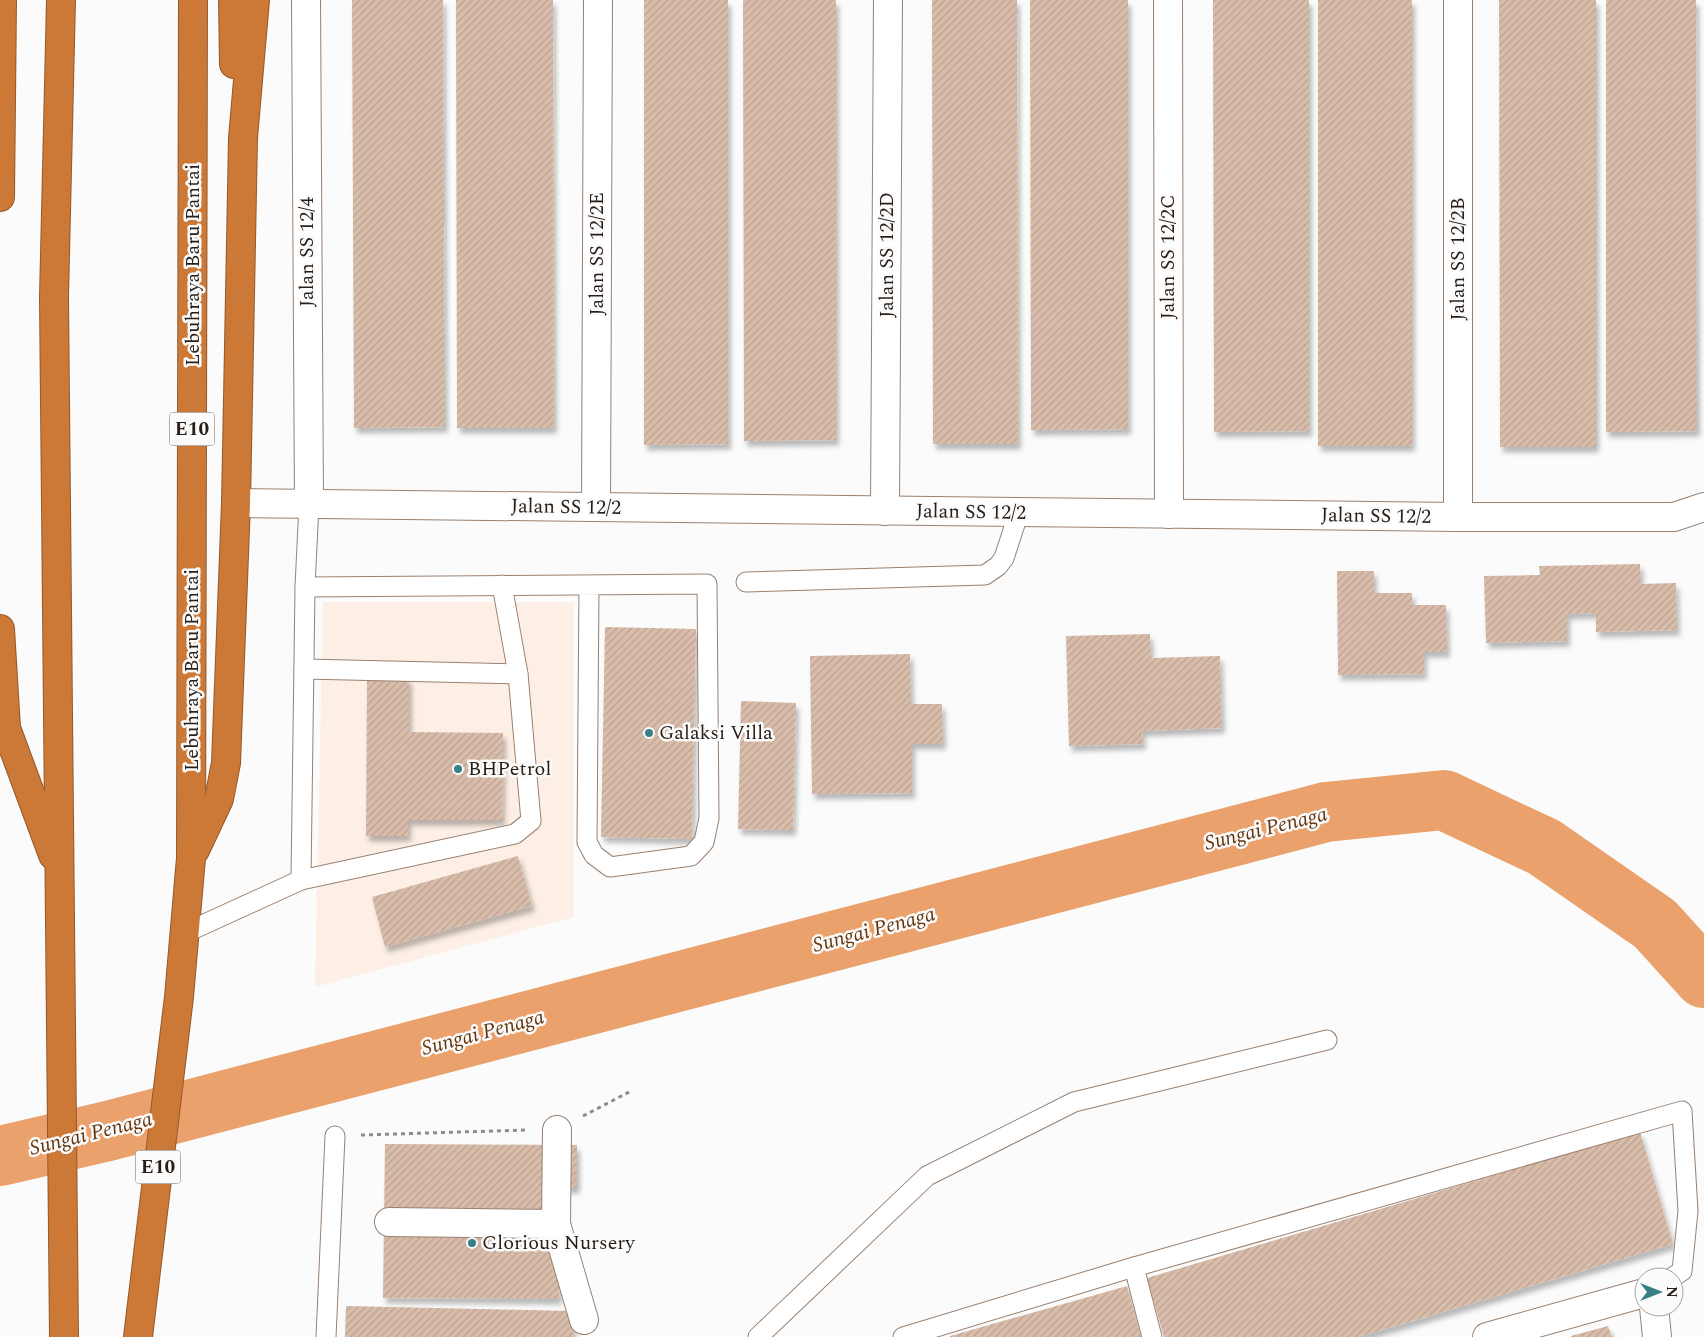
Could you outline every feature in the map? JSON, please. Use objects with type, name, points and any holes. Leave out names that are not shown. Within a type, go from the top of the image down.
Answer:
[{"type":"highway","points":[[0,197],[2,0]]},
{"type":"highway","points":[[61,0],[54,297],[64,1337]]},
{"type":"highway","name":"Lebuhraya Baru Pantai","points":[[138,1337],[179,997],[191,858],[194,0]]},
{"type":"highway","points":[[233,0],[234,86],[243,138]]},
{"type":"highway","points":[[191,858],[219,799],[226,763],[236,504],[243,138],[255,0]]},
{"type":"highway","points":[[0,629],[6,728],[60,873]]},
{"type":"street","name":"Jalan SS 12/4","points":[[306,0],[308,504]]},
{"type":"street","name":"Jalan SS 12/2E","points":[[596,507],[598,0]]},
{"type":"street","name":"Jalan SS 12/2D","points":[[885,511],[888,0]]},
{"type":"street","name":"Jalan SS 12/2C","points":[[1168,0],[1169,514]]},
{"type":"street","name":"Jalan SS 12/2B","points":[[1458,0],[1458,517]]},
{"type":"street","name":"Jalan SS 12/2","points":[[236,504],[1458,517],[1674,517],[1704,507]]},
{"type":"street","points":[[558,1130],[556,1224],[584,1320]]},
{"type":"street","points":[[389,1222],[556,1224]]},
{"type":"street","points":[[1487,1337],[1634,1296]]},
{"type":"street","points":[[1655,1317],[1657,1337]]},
{"type":"lane","points":[[301,880],[308,504]]},
{"type":"lane","points":[[746,582],[985,574],[998,566],[1004,558],[1018,512]]},
{"type":"lane","points":[[305,587],[707,584],[709,818],[704,842],[691,856],[610,867],[594,854],[586,842],[589,585]]},
{"type":"lane","points":[[185,933],[301,880],[515,834],[531,821],[518,674],[502,585]]},
{"type":"lane","points":[[304,669],[518,674]]},
{"type":"lane","points":[[758,1337],[928,1176],[1074,1102],[1327,1040]]},
{"type":"lane","points":[[903,1337],[1134,1267],[1682,1111],[1688,1211],[1682,1267]]},
{"type":"lane","points":[[326,1337],[335,1136]]},
{"type":"lane","points":[[1134,1267],[1152,1337]]},
{"type":"path","points":[[335,1136],[558,1130],[631,1091]]},
{"type":"shaded area","points":[[323,602],[574,602],[574,917],[315,987]]},
{"type":"building","points":[[352,0],[443,0],[445,427],[354,428]]},
{"type":"building","points":[[456,0],[553,0],[554,428],[457,428]]},
{"type":"building","points":[[644,0],[728,0],[728,444],[644,445]]},
{"type":"building","points":[[743,0],[836,0],[836,440],[744,441]]},
{"type":"building","points":[[932,0],[1017,0],[1018,444],[933,444]]},
{"type":"building","points":[[1030,0],[1128,0],[1128,429],[1031,430]]},
{"type":"building","points":[[1213,0],[1309,0],[1309,431],[1214,432]]},
{"type":"building","points":[[1318,0],[1412,0],[1412,446],[1318,446]]},
{"type":"building","points":[[1499,0],[1596,0],[1596,447],[1500,447]]},
{"type":"building","points":[[1606,0],[1696,0],[1697,431],[1606,432]]},
{"type":"building","points":[[1640,564],[1641,584],[1676,583],[1677,630],[1596,632],[1596,613],[1567,614],[1567,641],[1486,643],[1484,576],[1540,575],[1539,566]]},
{"type":"building","points":[[1337,571],[1374,571],[1374,593],[1412,593],[1412,605],[1446,605],[1447,652],[1424,652],[1424,674],[1338,675]]},
{"type":"building","name":"Galaksi Villa","points":[[605,627],[696,629],[692,839],[601,837]]},
{"type":"building","points":[[1150,634],[1151,658],[1220,656],[1222,728],[1142,731],[1143,744],[1069,746],[1066,636]]},
{"type":"building","points":[[910,654],[911,704],[942,704],[943,744],[912,744],[912,793],[812,794],[810,656]]},
{"type":"building","points":[[367,678],[409,678],[409,732],[503,733],[502,820],[408,820],[408,836],[366,836]]},
{"type":"building","points":[[741,701],[796,703],[793,830],[738,829]]},
{"type":"building","points":[[518,856],[532,906],[385,947],[372,897]]},
{"type":"building","points":[[1640,1132],[1673,1244],[1358,1337],[1164,1337],[1147,1278]]},
{"type":"building","name":"Glorious Nursery","points":[[385,1144],[577,1145],[577,1188],[560,1188],[559,1299],[383,1298]]},
{"type":"building","points":[[1127,1286],[1141,1337],[950,1337],[950,1336]]},
{"type":"building","name":"Glorious Nursery","points":[[346,1306],[573,1311],[573,1337],[345,1337]]},
{"type":"building","points":[[1608,1326],[1612,1337],[1571,1337],[1571,1336]]},
{"type":"waterway","name":"Sungai Penaga","points":[[0,1156],[108,1131],[1326,812],[1444,800],[1544,847],[1655,924],[1704,978]]},
{"type":"place","name":"Galaksi Villa","points":[[649,733]]},
{"type":"place","name":"BHPetrol","points":[[458,769]]},
{"type":"place","name":"Glorious Nursery","points":[[472,1243]]}]
